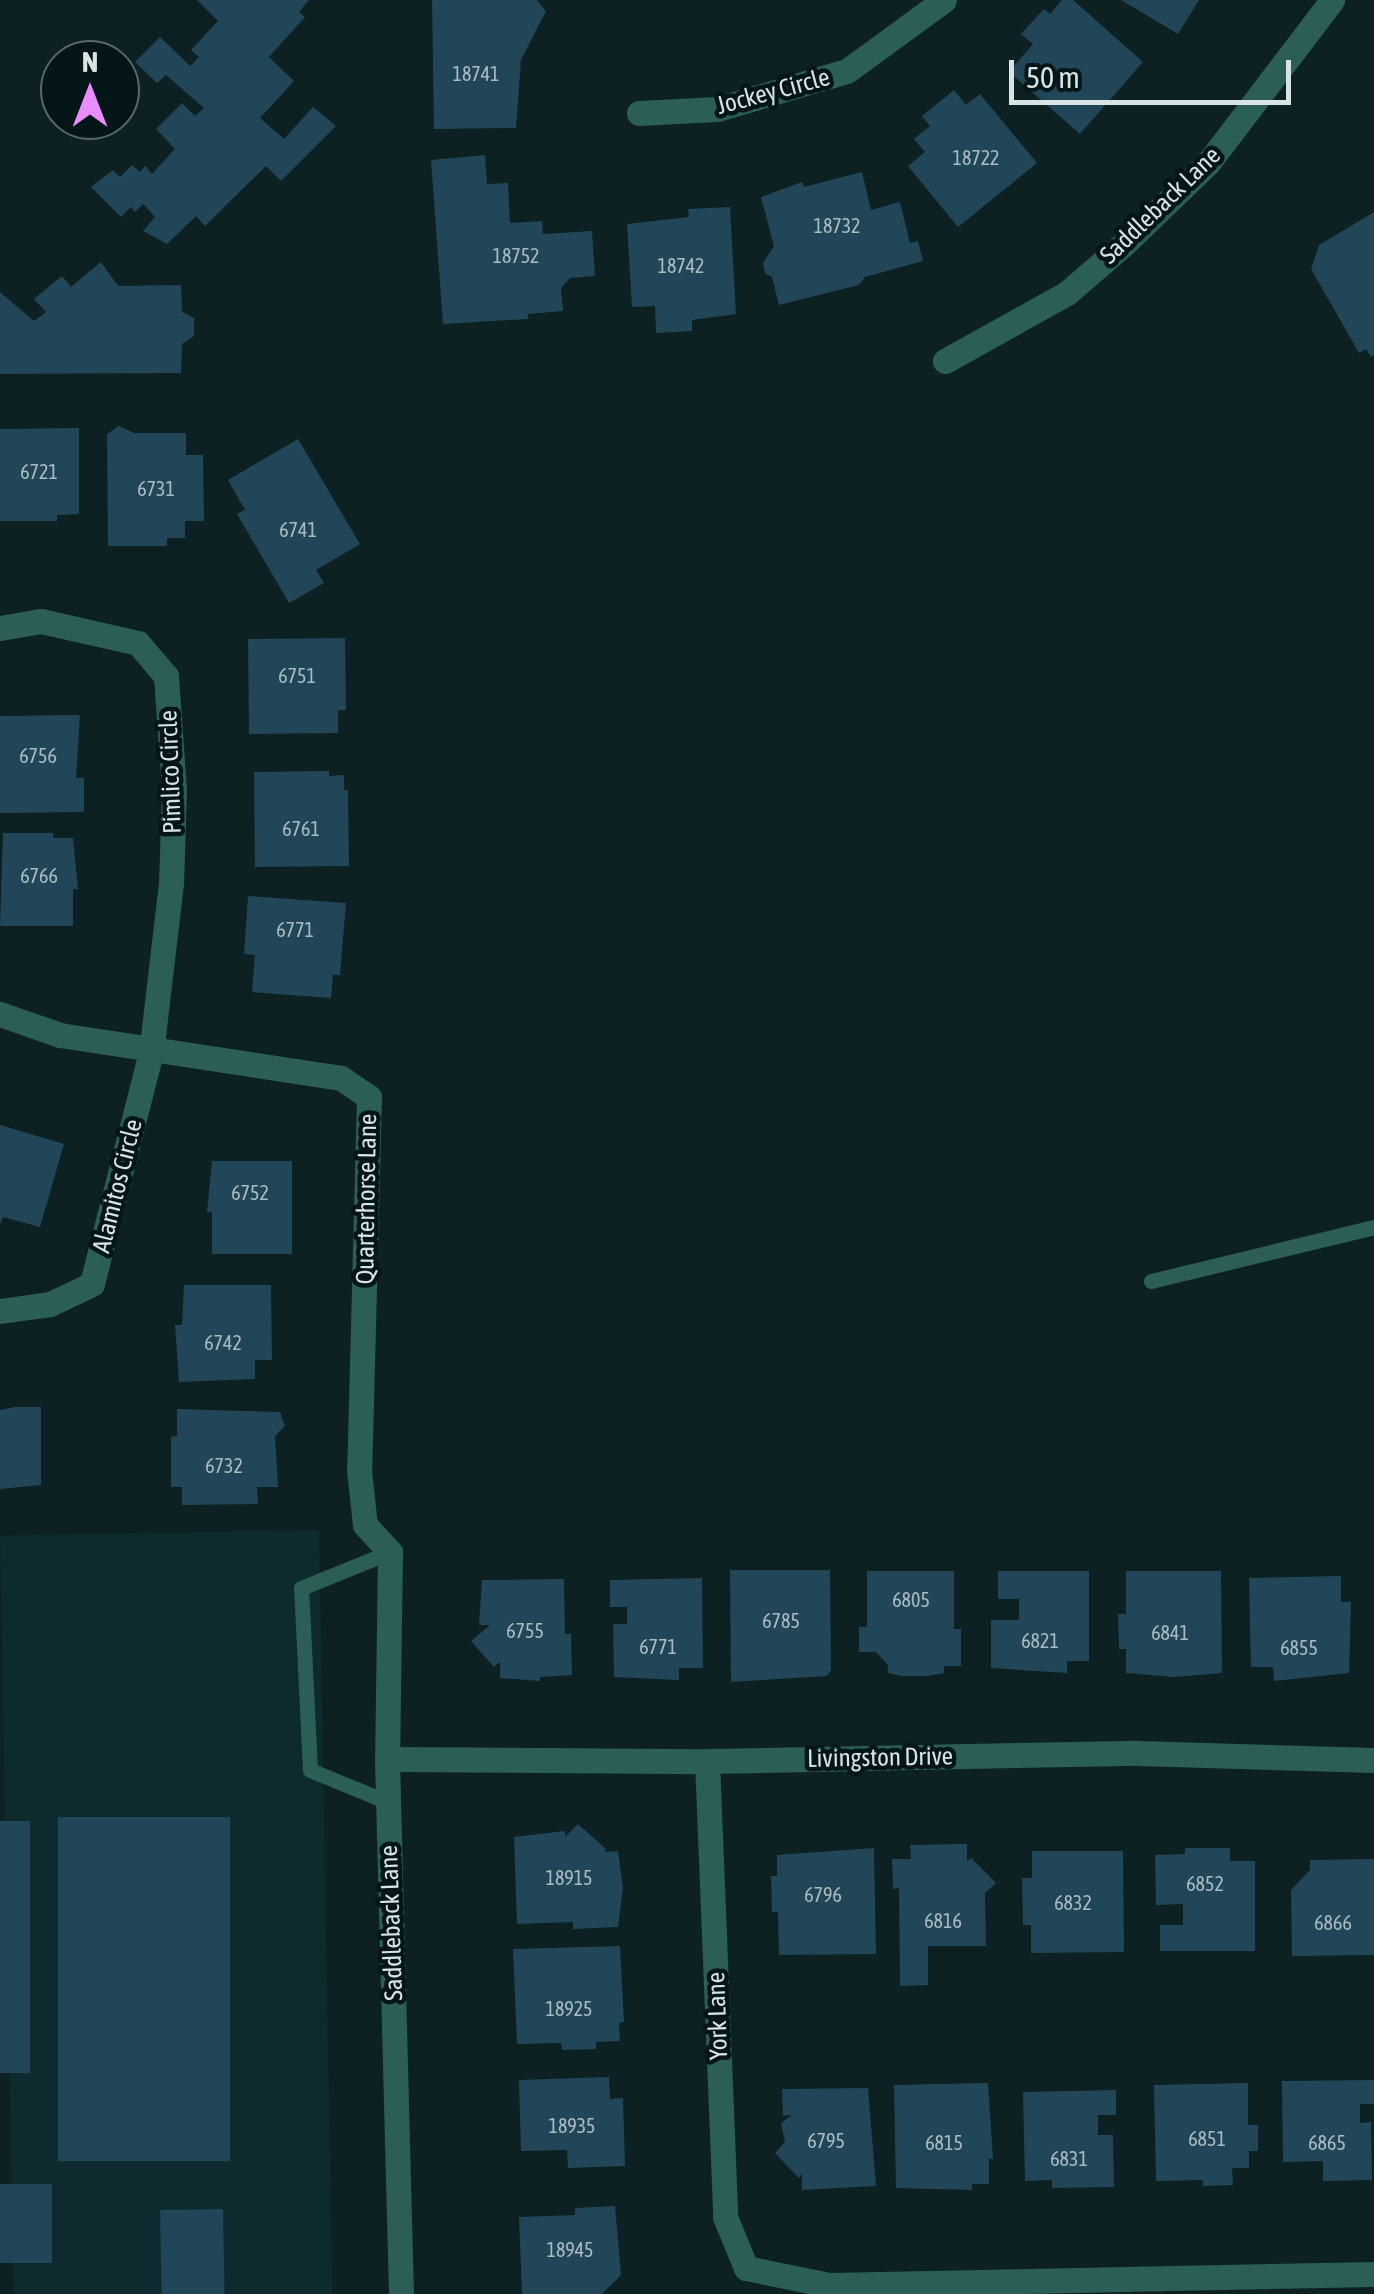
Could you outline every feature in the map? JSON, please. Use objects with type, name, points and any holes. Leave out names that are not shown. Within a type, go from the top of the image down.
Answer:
[{"type":"street","name":"Jockey Circle","points":[[639,113],[717,109],[846,71],[944,0]]},
{"type":"street","name":"Saddleback Lane","points":[[945,362],[1067,293],[1124,244],[1208,163],[1332,0]]},
{"type":"street","name":"Pimlico Circle","points":[[0,628],[41,621],[138,643],[166,676],[174,790],[170,884],[151,1052]]},
{"type":"street","name":"Quarterhorse Lane","points":[[0,1014],[60,1035],[151,1052],[342,1078],[369,1096],[359,1470],[365,1525],[390,1552]]},
{"type":"street","name":"Alamitos Circle","points":[[0,1311],[50,1304],[92,1284],[151,1052]]},
{"type":"street","name":"Saddleback Lane","points":[[390,1552],[386,1760],[401,2294]]},
{"type":"street","name":"Livingston Drive","points":[[386,1760],[707,1761],[1138,1752],[1374,1760]]},
{"type":"street","name":"York Lane","points":[[707,1761],[725,2217],[746,2268],[829,2284],[1374,2274]]},
{"type":"lane","points":[[1151,1281],[1374,1227]]},
{"type":"lane","points":[[388,1802],[310,1770],[301,1588],[390,1552]]},
{"type":"shaded area","points":[[319,1530],[332,2294],[13,2294],[0,1536]]},
{"type":"building","points":[[197,0],[309,0],[299,12],[305,17],[269,57],[294,81],[260,118],[284,139],[313,107],[336,126],[281,181],[266,166],[205,226],[196,216],[167,244],[143,231],[155,217],[143,204],[135,212],[131,207],[121,217],[91,187],[113,170],[120,177],[132,165],[140,172],[145,166],[152,174],[175,149],[156,129],[182,103],[195,116],[204,108],[166,75],[157,83],[140,67],[140,57],[160,37],[190,66],[199,57],[191,50],[218,21]]},
{"type":"building","points":[[432,0],[537,0],[546,11],[521,60],[516,128],[434,129]]},
{"type":"building","points":[[1062,0],[1073,0],[1143,62],[1080,134],[1009,72],[1033,44],[1021,34],[1044,9],[1050,14]]},
{"type":"building","points":[[1121,0],[1199,0],[1178,34]]},
{"type":"building","points":[[954,90],[966,105],[980,94],[1037,163],[958,227],[908,166],[925,152],[914,139],[930,126],[922,116]]},
{"type":"building","points":[[485,155],[487,184],[508,183],[510,223],[542,221],[543,234],[592,231],[595,276],[570,278],[561,288],[563,311],[528,314],[528,319],[443,324],[431,160]]},
{"type":"building","points":[[862,172],[871,210],[900,202],[910,243],[918,241],[923,261],[865,277],[859,285],[779,305],[772,277],[765,273],[763,263],[774,246],[761,197],[802,182],[804,187]]},
{"type":"building","points":[[730,207],[736,314],[692,320],[692,331],[656,333],[655,306],[632,307],[627,224],[689,217],[688,209]]},
{"type":"building","points":[[1374,212],[1371,357],[1366,349],[1359,353],[1311,269],[1319,245]]},
{"type":"building","points":[[101,262],[118,286],[181,285],[182,312],[194,318],[194,336],[182,344],[181,373],[0,374],[0,292],[34,321],[46,312],[34,299],[62,276],[71,287]]},
{"type":"building","points":[[119,426],[134,433],[186,433],[186,455],[203,455],[204,521],[185,521],[185,538],[167,538],[167,546],[108,546],[107,434]]},
{"type":"building","points":[[79,428],[79,514],[57,515],[57,521],[0,521],[0,429]]},
{"type":"building","points":[[298,439],[360,544],[316,570],[324,583],[289,603],[237,514],[245,510],[228,480]]},
{"type":"building","points":[[345,638],[346,710],[338,710],[338,733],[249,734],[248,639]]},
{"type":"building","points":[[80,715],[76,778],[84,778],[84,812],[0,813],[0,716]]},
{"type":"building","points":[[329,771],[329,776],[344,775],[344,790],[348,790],[349,866],[255,867],[254,772]]},
{"type":"building","points":[[3,833],[53,833],[53,838],[73,838],[78,889],[73,889],[73,926],[0,926]]},
{"type":"building","points":[[248,896],[346,903],[340,975],[333,975],[331,998],[252,992],[255,955],[244,954]]},
{"type":"building","points":[[0,1125],[64,1144],[40,1227],[3,1217],[0,1225]]},
{"type":"building","points":[[212,1161],[292,1161],[292,1254],[212,1254],[212,1212],[207,1212]]},
{"type":"building","points":[[184,1285],[271,1285],[272,1360],[255,1360],[255,1379],[179,1382],[175,1325],[182,1325]]},
{"type":"building","points":[[41,1407],[41,1485],[0,1489],[0,1410]]},
{"type":"building","points":[[177,1409],[280,1412],[285,1426],[275,1436],[278,1487],[257,1487],[258,1504],[182,1505],[182,1487],[171,1487],[171,1437],[177,1436]]},
{"type":"building","points":[[730,1570],[830,1570],[831,1670],[827,1676],[731,1682]]},
{"type":"building","points":[[867,1571],[954,1571],[954,1629],[961,1629],[961,1666],[944,1666],[944,1673],[928,1676],[902,1676],[888,1673],[888,1665],[876,1652],[859,1652],[859,1627],[867,1627]]},
{"type":"building","points":[[998,1571],[1089,1571],[1089,1661],[1067,1661],[1067,1673],[991,1668],[991,1620],[1019,1620],[1019,1599],[998,1599]]},
{"type":"building","points":[[1126,1571],[1221,1571],[1222,1673],[1173,1677],[1126,1673],[1126,1649],[1119,1649],[1118,1614],[1126,1614]]},
{"type":"building","points":[[1341,1576],[1341,1602],[1351,1602],[1349,1673],[1274,1681],[1273,1667],[1251,1667],[1249,1578]]},
{"type":"building","points":[[702,1578],[703,1668],[679,1668],[679,1680],[614,1677],[613,1624],[627,1624],[627,1607],[610,1607],[610,1580]]},
{"type":"building","points":[[564,1579],[565,1634],[571,1634],[572,1675],[540,1677],[540,1681],[500,1678],[500,1662],[494,1667],[471,1641],[490,1625],[479,1625],[482,1580]]},
{"type":"building","points":[[58,1817],[230,1817],[230,2161],[58,2161]]},
{"type":"building","points":[[0,1821],[30,1821],[30,2073],[0,2073]]},
{"type":"building","points":[[578,1824],[606,1849],[604,1852],[618,1851],[623,1888],[618,1927],[573,1929],[573,1922],[517,1924],[514,1837],[565,1831],[565,1837]]},
{"type":"building","points":[[967,1844],[967,1861],[971,1858],[996,1883],[985,1893],[986,1946],[928,1946],[928,1985],[900,1986],[899,1888],[893,1889],[892,1859],[911,1859],[910,1845]]},
{"type":"building","points":[[874,1848],[876,1954],[779,1955],[778,1912],[772,1912],[771,1876],[777,1876],[777,1855]]},
{"type":"building","points":[[1185,1848],[1230,1848],[1230,1861],[1255,1861],[1255,1951],[1160,1951],[1160,1925],[1183,1925],[1183,1904],[1156,1905],[1155,1855],[1185,1854]]},
{"type":"building","points":[[1032,1851],[1123,1851],[1124,1952],[1031,1953],[1031,1925],[1023,1925],[1022,1878],[1032,1878]]},
{"type":"building","points":[[1374,1859],[1374,1955],[1292,1956],[1291,1890],[1310,1870],[1310,1860]]},
{"type":"building","points":[[620,1946],[624,2022],[619,2023],[620,2041],[596,2042],[596,2049],[562,2050],[561,2043],[517,2044],[513,1949]]},
{"type":"building","points":[[609,2077],[610,2099],[623,2098],[625,2166],[568,2168],[567,2150],[521,2151],[519,2080]]},
{"type":"building","points":[[1374,2080],[1374,2104],[1360,2104],[1360,2123],[1371,2122],[1372,2180],[1323,2181],[1323,2161],[1283,2162],[1282,2081]]},
{"type":"building","points":[[988,2083],[993,2159],[989,2159],[989,2184],[972,2184],[972,2190],[896,2188],[894,2085]]},
{"type":"building","points":[[1248,2083],[1248,2125],[1258,2125],[1258,2151],[1249,2151],[1249,2168],[1232,2168],[1233,2185],[1203,2186],[1203,2180],[1156,2181],[1154,2085]]},
{"type":"building","points":[[868,2088],[876,2186],[802,2190],[802,2173],[799,2178],[775,2153],[785,2142],[781,2123],[792,2115],[783,2116],[782,2089]]},
{"type":"building","points":[[1116,2090],[1116,2115],[1098,2115],[1098,2135],[1113,2135],[1114,2187],[1052,2188],[1052,2180],[1025,2181],[1023,2092]]},
{"type":"building","points":[[0,2184],[52,2184],[52,2263],[0,2263]]},
{"type":"building","points":[[615,2206],[621,2275],[602,2294],[522,2294],[519,2217],[575,2215],[575,2208]]},
{"type":"building","points":[[223,2209],[224,2294],[161,2294],[160,2210]]}]
